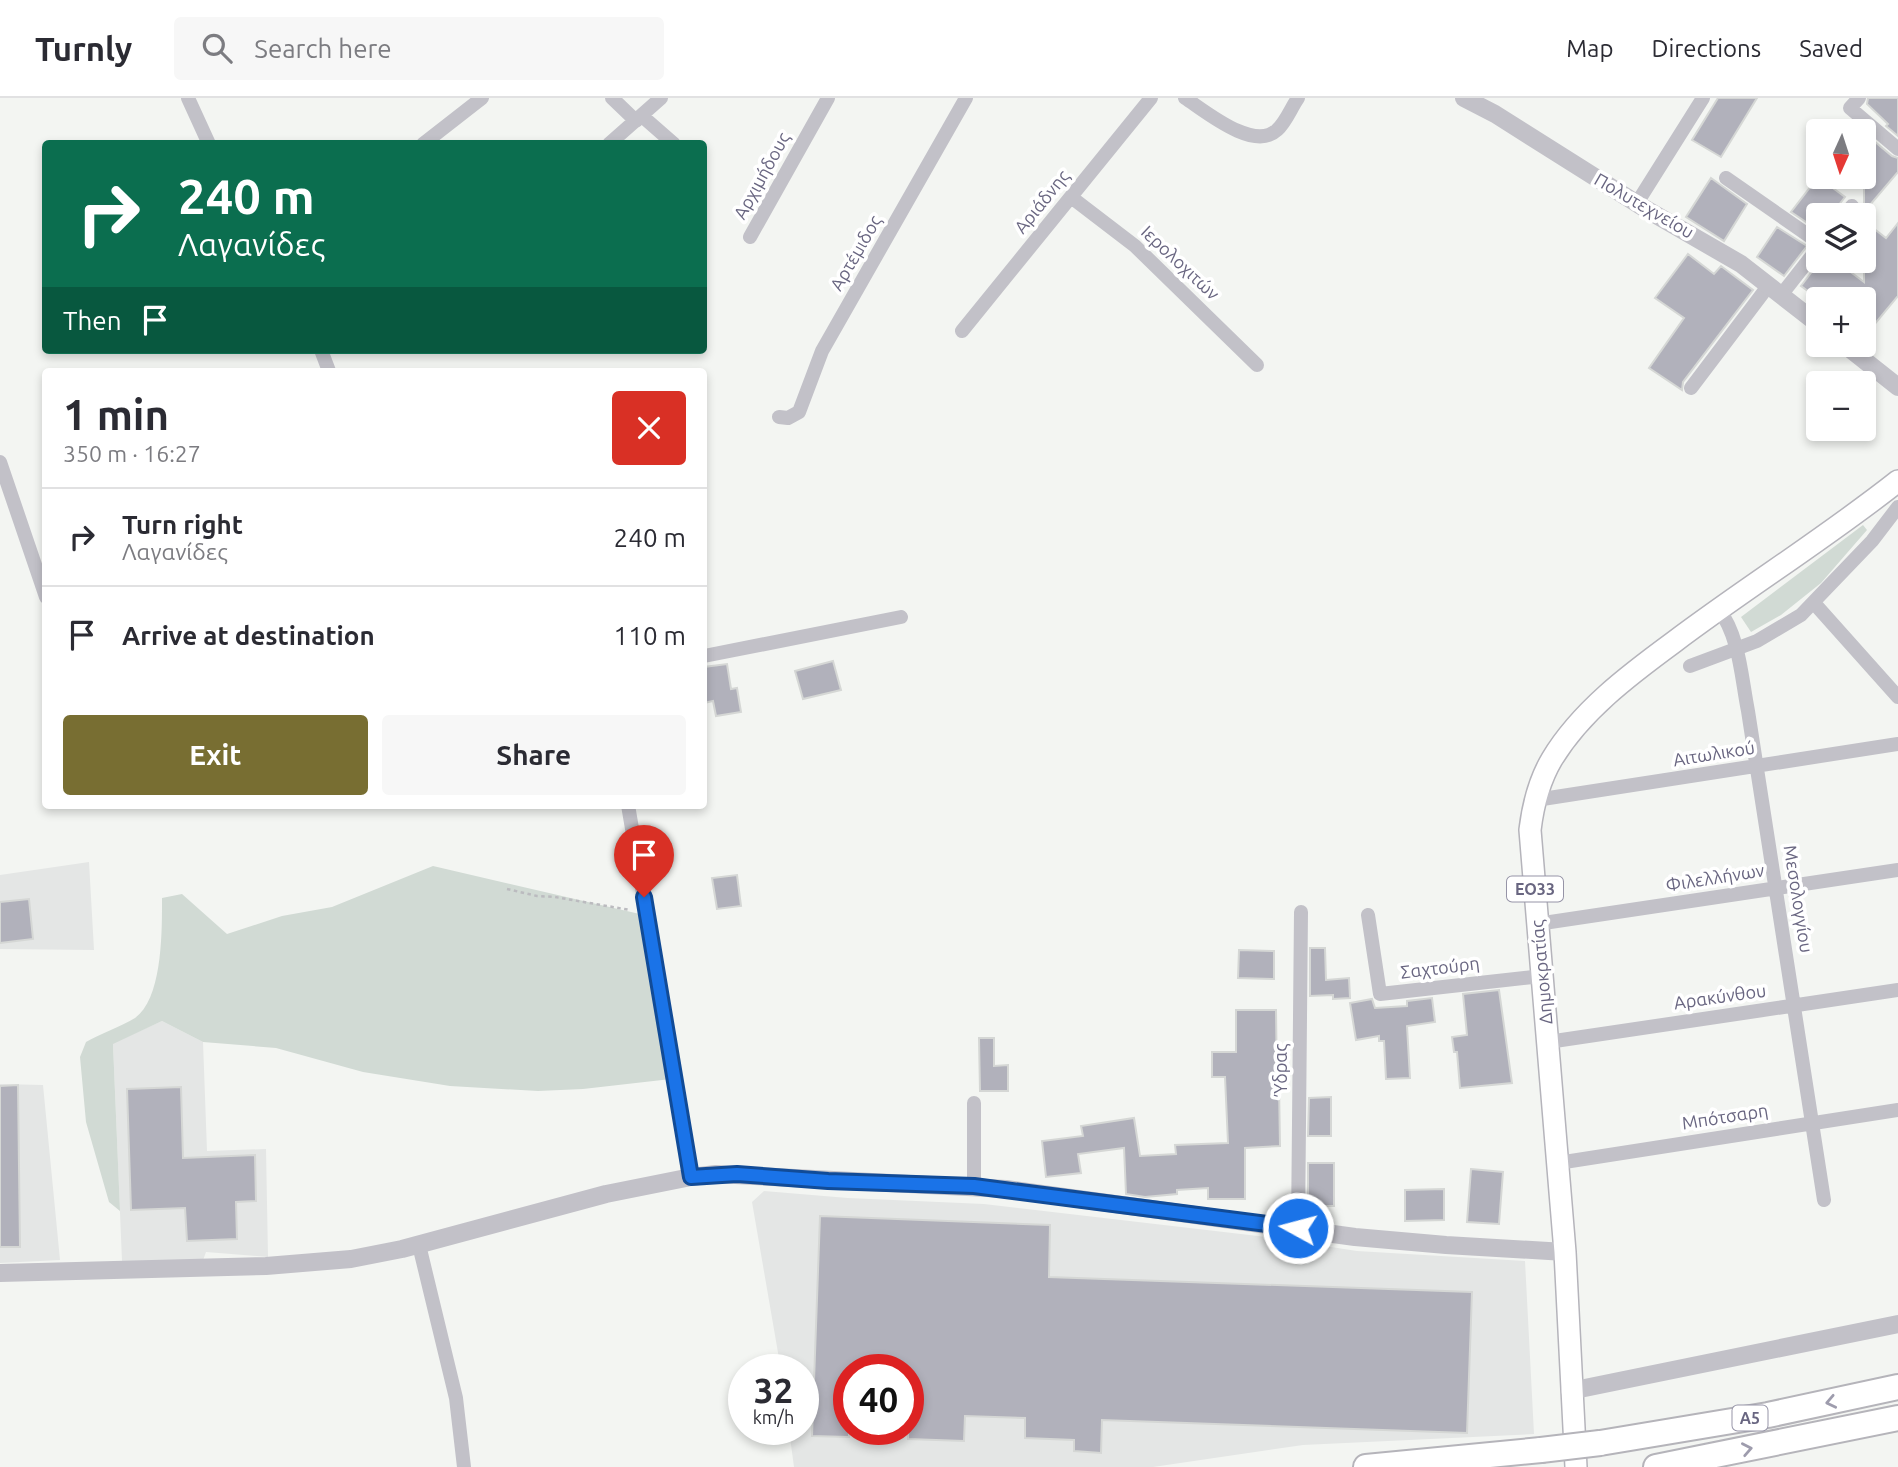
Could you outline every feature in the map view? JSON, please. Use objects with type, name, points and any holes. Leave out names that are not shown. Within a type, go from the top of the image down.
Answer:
[{"type":"highway","name":"Α5","points":[[1366,1467],[1600,1443],[1768,1415],[1898,1387]]},
{"type":"highway","name":"Α5","points":[[1656,1467],[1898,1418]]},
{"type":"main road","name":"Δημοκρατίας","points":[[1576,1467],[1558,1163],[1530,830],[1535,800],[1551,761],[1590,711],[1649,660],[1718,608],[1898,482]]},
{"type":"street","points":[[188,98],[206,140]]},
{"type":"street","points":[[429,140],[482,98]]},
{"type":"street","points":[[612,98],[669,140]]},
{"type":"street","points":[[614,140],[661,98]]},
{"type":"street","name":"Αρχιμήδους","points":[[750,237],[828,98]]},
{"type":"street","name":"Αρτέμιδος","points":[[779,417],[788,418],[799,412],[822,351],[967,98]]},
{"type":"street","name":"Αριάδνης","points":[[962,331],[1151,98]]},
{"type":"street","points":[[1185,98],[1236,131],[1262,138],[1278,129],[1298,98]]},
{"type":"street","name":"Πολυτεχνείου","points":[[1464,98],[1701,239],[1806,315]]},
{"type":"street","points":[[1637,203],[1703,98]]},
{"type":"street","points":[[1859,98],[1850,108],[1898,149]]},
{"type":"street","points":[[1727,178],[1806,234]]},
{"type":"street","name":"Ιερολοχιτών","points":[[1071,197],[1135,246],[1257,365]]},
{"type":"street","points":[[1691,388],[1775,290],[1806,260]]},
{"type":"street","points":[[1859,357],[1898,387]]},
{"type":"street","points":[[0,462],[42,585]]},
{"type":"street","points":[[1690,666],[1736,649],[1788,624],[1815,603],[1872,541],[1898,507]]},
{"type":"street","points":[[1815,603],[1898,697]]},
{"type":"street","name":"Μεσολογγίου","points":[[1718,608],[1730,625],[1736,649],[1777,888],[1824,1200]]},
{"type":"street","points":[[707,655],[901,617]]},
{"type":"street","name":"Αιτωλικού","points":[[1535,800],[1898,744]]},
{"type":"street","points":[[629,809],[691,1177]]},
{"type":"street","name":"Φιλελλήνων","points":[[1537,924],[1898,870]]},
{"type":"street","name":"Ύδρας","points":[[1298,1228],[1301,912]]},
{"type":"street","name":"Σαχτούρη","points":[[1368,915],[1380,994],[1542,976]]},
{"type":"street","name":"Αρακύνθου","points":[[1548,1042],[1898,990]]},
{"type":"street","points":[[974,1103],[974,1186]]},
{"type":"street","name":"Μπότσαρη","points":[[1558,1163],[1898,1110]]},
{"type":"street","points":[[0,1273],[266,1266],[351,1259],[419,1245],[546,1209],[691,1177],[737,1174],[828,1181],[974,1186],[1354,1237],[1564,1252]]},
{"type":"street","points":[[419,1245],[456,1398],[464,1467]]},
{"type":"street","points":[[1570,1391],[1898,1324]]},
{"type":"path","points":[[507,889],[647,914]]},
{"type":"shaded area","points":[[1863,525],[1867,530],[1821,583],[1781,615],[1751,632],[1741,617]]},
{"type":"shaded area","points":[[89,862],[94,950],[0,949],[0,875]]},
{"type":"shaded area","points":[[433,866],[644,915],[671,1079],[538,1091],[450,1086],[363,1072],[276,1048],[203,1042],[162,1021],[113,1044],[120,1211],[109,1202],[86,1122],[80,1057],[86,1042],[135,1018],[151,995],[159,962],[162,898],[182,894],[227,934],[282,916],[332,907]]},
{"type":"shaded area","points":[[162,1021],[203,1042],[207,1151],[266,1149],[268,1257],[206,1252],[202,1263],[122,1261],[113,1043]]},
{"type":"shaded area","points":[[0,1084],[43,1085],[60,1260],[0,1263]]},
{"type":"shaded area","points":[[764,1191],[984,1204],[1258,1236],[1357,1251],[1525,1261],[1534,1434],[1303,1445],[1153,1467],[794,1467],[791,1445],[819,1445],[819,1354],[778,1354],[752,1202]]},
{"type":"building","points":[[1718,98],[1757,98],[1721,157],[1692,140]]},
{"type":"building","points":[[1868,98],[1898,98],[1898,136],[1867,104]]},
{"type":"building","points":[[1876,143],[1898,158],[1898,172],[1872,203],[1864,203],[1864,189],[1876,189]]},
{"type":"building","points":[[1711,178],[1747,204],[1724,241],[1686,217]]},
{"type":"building","points":[[1809,189],[1834,189],[1845,197],[1840,203],[1806,203],[1806,222],[1791,212]]},
{"type":"building","points":[[1898,223],[1898,296],[1876,323],[1876,287],[1806,287],[1806,290],[1801,286],[1811,273],[1852,273],[1864,282],[1864,273],[1876,273],[1876,230],[1886,238]]},
{"type":"building","points":[[1777,227],[1806,245],[1784,276],[1757,257]]},
{"type":"building","points":[[1688,254],[1714,274],[1721,266],[1753,290],[1683,382],[1682,390],[1649,368],[1684,318],[1655,298]]},
{"type":"building","points":[[833,661],[841,690],[803,699],[795,671]]},
{"type":"building","points":[[727,664],[731,689],[737,688],[741,712],[716,716],[713,701],[707,702],[707,667]]},
{"type":"building","points":[[737,875],[741,906],[717,909],[712,878]]},
{"type":"building","points":[[29,899],[33,939],[0,943],[0,902]]},
{"type":"building","points":[[1310,948],[1325,948],[1326,980],[1349,978],[1350,998],[1333,999],[1333,995],[1310,996]]},
{"type":"building","points":[[1239,950],[1274,951],[1274,979],[1238,978]]},
{"type":"building","points":[[1499,990],[1512,1083],[1460,1088],[1457,1052],[1454,1052],[1452,1037],[1467,1035],[1463,994]]},
{"type":"building","points":[[1432,998],[1435,1022],[1407,1026],[1410,1078],[1386,1079],[1384,1041],[1379,1041],[1379,1036],[1356,1040],[1350,1003],[1372,999],[1375,1008],[1407,1006],[1407,1001]]},
{"type":"building","points":[[1236,1010],[1276,1010],[1280,1146],[1245,1148],[1245,1199],[1208,1199],[1208,1188],[1177,1190],[1177,1194],[1145,1197],[1126,1194],[1124,1148],[1078,1154],[1081,1173],[1046,1177],[1042,1141],[1083,1136],[1081,1126],[1134,1118],[1140,1156],[1176,1154],[1175,1145],[1228,1143],[1225,1077],[1212,1077],[1212,1052],[1236,1052]]},
{"type":"building","points":[[979,1038],[994,1038],[994,1066],[1008,1065],[1008,1091],[980,1091]]},
{"type":"building","points":[[18,1085],[20,1247],[0,1247],[0,1086]]},
{"type":"building","points":[[181,1087],[183,1158],[255,1155],[256,1201],[236,1202],[237,1239],[187,1241],[185,1208],[131,1210],[127,1089]]},
{"type":"building","points":[[1331,1097],[1331,1136],[1308,1136],[1309,1098]]},
{"type":"building","points":[[1308,1163],[1334,1163],[1334,1206],[1308,1206]]},
{"type":"building","points":[[1471,1169],[1503,1172],[1499,1224],[1467,1222]]},
{"type":"building","points":[[1444,1189],[1444,1220],[1405,1221],[1405,1190]]},
{"type":"building","points":[[820,1216],[1050,1225],[1049,1277],[1472,1292],[1467,1433],[1102,1420],[1101,1453],[1074,1451],[1074,1440],[1025,1438],[1025,1418],[965,1416],[964,1441],[924,1440],[924,1354],[833,1354],[833,1437],[819,1436],[819,1354],[815,1354]]},
{"type":"route","points":[[644,897],[691,1177],[737,1174],[828,1181],[974,1186],[1298,1228]]}]
